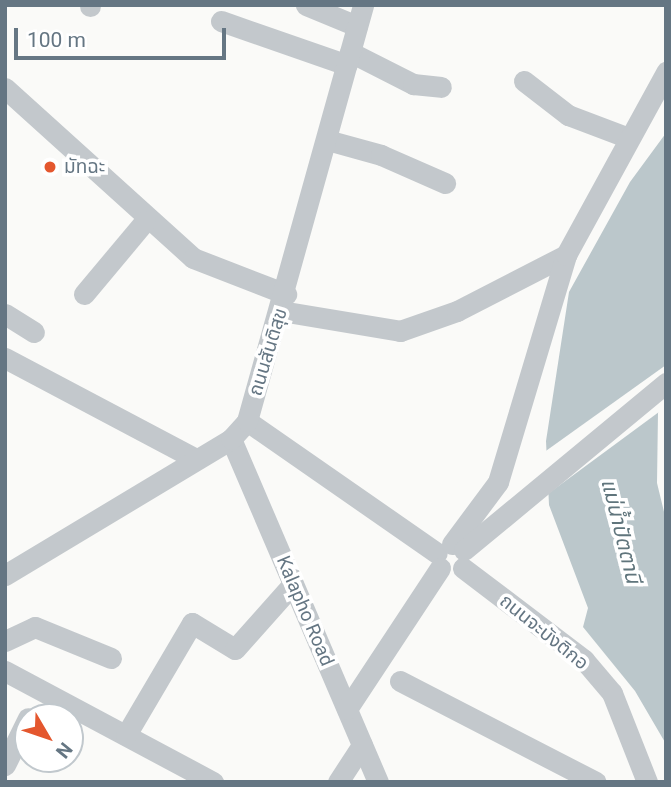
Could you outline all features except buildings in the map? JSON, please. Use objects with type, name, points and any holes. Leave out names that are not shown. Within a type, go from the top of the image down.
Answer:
[{"type":"street","points":[[306,5],[360,15]]},
{"type":"street","name":"ถนนสันติสุข","points":[[5,575],[194,458],[231,439],[247,421],[283,303],[360,15]]},
{"type":"street","points":[[221,21],[348,58],[402,79],[441,87]]},
{"type":"street","points":[[347,709],[451,557],[498,482],[566,254],[666,72]]},
{"type":"street","points":[[524,81],[568,115],[629,138]]},
{"type":"street","points":[[5,88],[145,220],[193,258],[283,303],[400,331],[457,312],[566,254]]},
{"type":"street","points":[[327,140],[381,155],[445,184]]},
{"type":"street","points":[[84,293],[145,220]]},
{"type":"street","points":[[5,314],[34,332]]},
{"type":"street","points":[[5,358],[194,458]]},
{"type":"street","points":[[451,557],[666,383]]},
{"type":"street","name":"ถนนจะบังติกอ","points":[[247,421],[451,557],[584,660],[612,693],[647,782]]},
{"type":"street","name":"Kalapho Road","points":[[231,439],[379,782]]},
{"type":"street","points":[[498,482],[522,497]]},
{"type":"street","points":[[126,735],[192,623],[235,649],[293,584]]},
{"type":"street","points":[[5,641],[35,627],[111,658]]},
{"type":"street","points":[[5,671],[213,782]]},
{"type":"street","points":[[400,681],[596,782]]},
{"type":"street","points":[[35,703],[41,690]]},
{"type":"street","points":[[338,782],[362,745]]},
{"type":"street","points":[[5,765],[14,746]]},
{"type":"water","name":"แม่น้ำปัตตานี","points":[[666,133],[666,391],[658,413],[657,483],[666,520],[666,744],[635,691],[583,627],[588,608],[549,505],[546,441],[569,292],[630,182]]},
{"type":"pier","points":[[666,365],[663,409],[545,496],[543,453]]},
{"type":"place","name":"มัทฉะ","points":[[50,167]]}]
